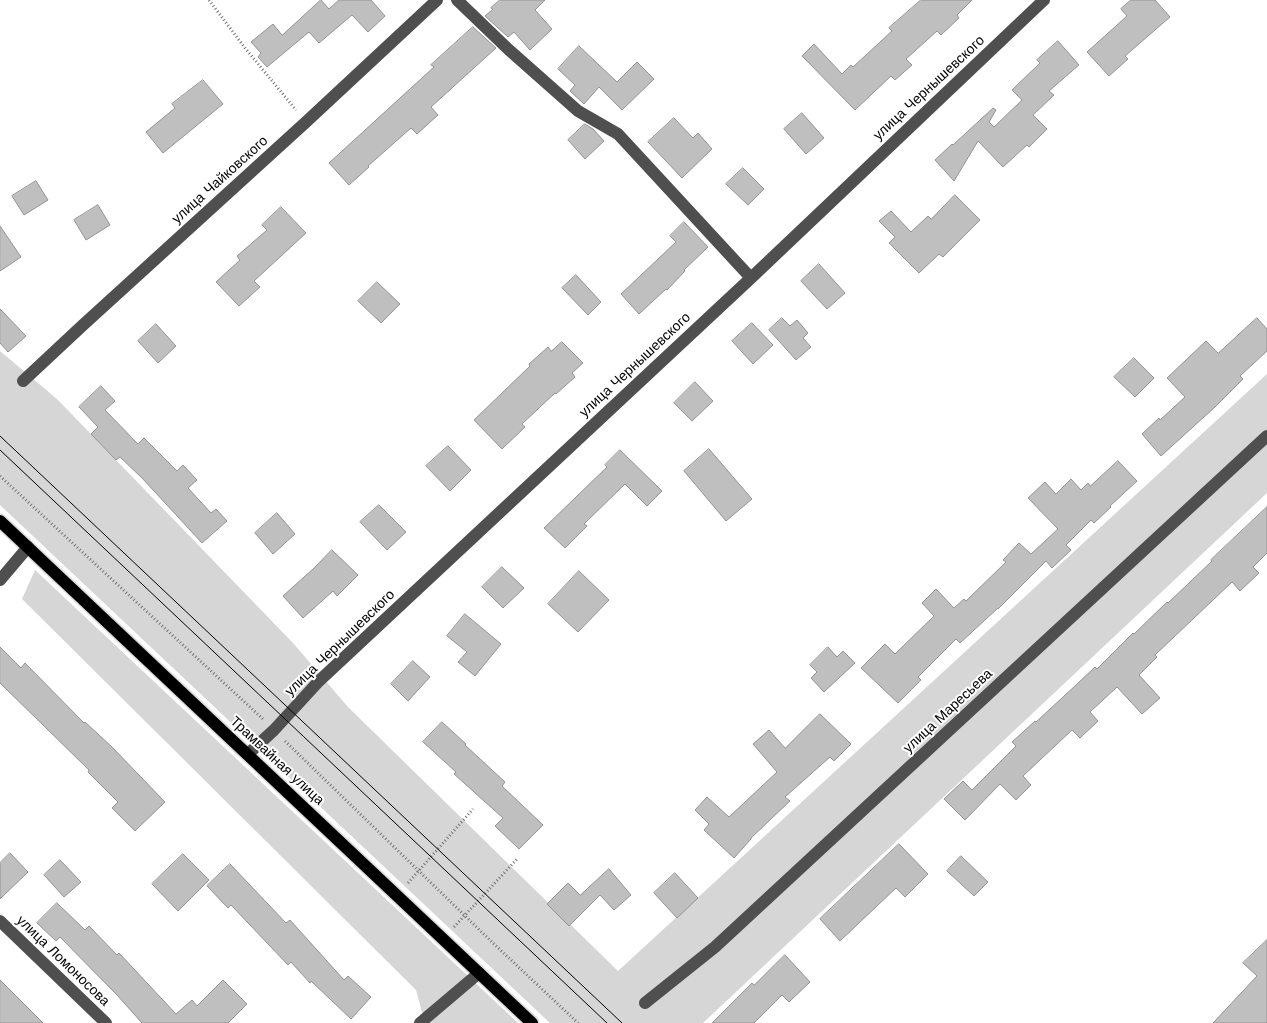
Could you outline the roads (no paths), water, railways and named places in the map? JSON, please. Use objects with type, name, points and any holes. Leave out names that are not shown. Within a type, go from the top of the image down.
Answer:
[{"type":"main road","name":"Трамвайная улица","points":[[0,521],[532,1023]]},
{"type":"street","name":"улица Чайковского","points":[[23,381],[306,122],[436,0]]},
{"type":"street","points":[[457,0],[508,49],[578,111],[618,134],[751,278]]},
{"type":"street","name":"улица Чернышевского","points":[[248,754],[274,730],[318,681],[751,278],[1044,0]]},
{"type":"street","name":"улица Маресьева","points":[[645,1003],[715,947],[1267,436]]},
{"type":"street","points":[[0,580],[28,547]]},
{"type":"street","name":"улица Ломоносова","points":[[0,921],[106,1023]]},
{"type":"street","points":[[420,1023],[480,972]]},
{"type":"tram line","points":[[0,436],[622,1023]]},
{"type":"tram line","points":[[0,450],[607,1023]]}]
